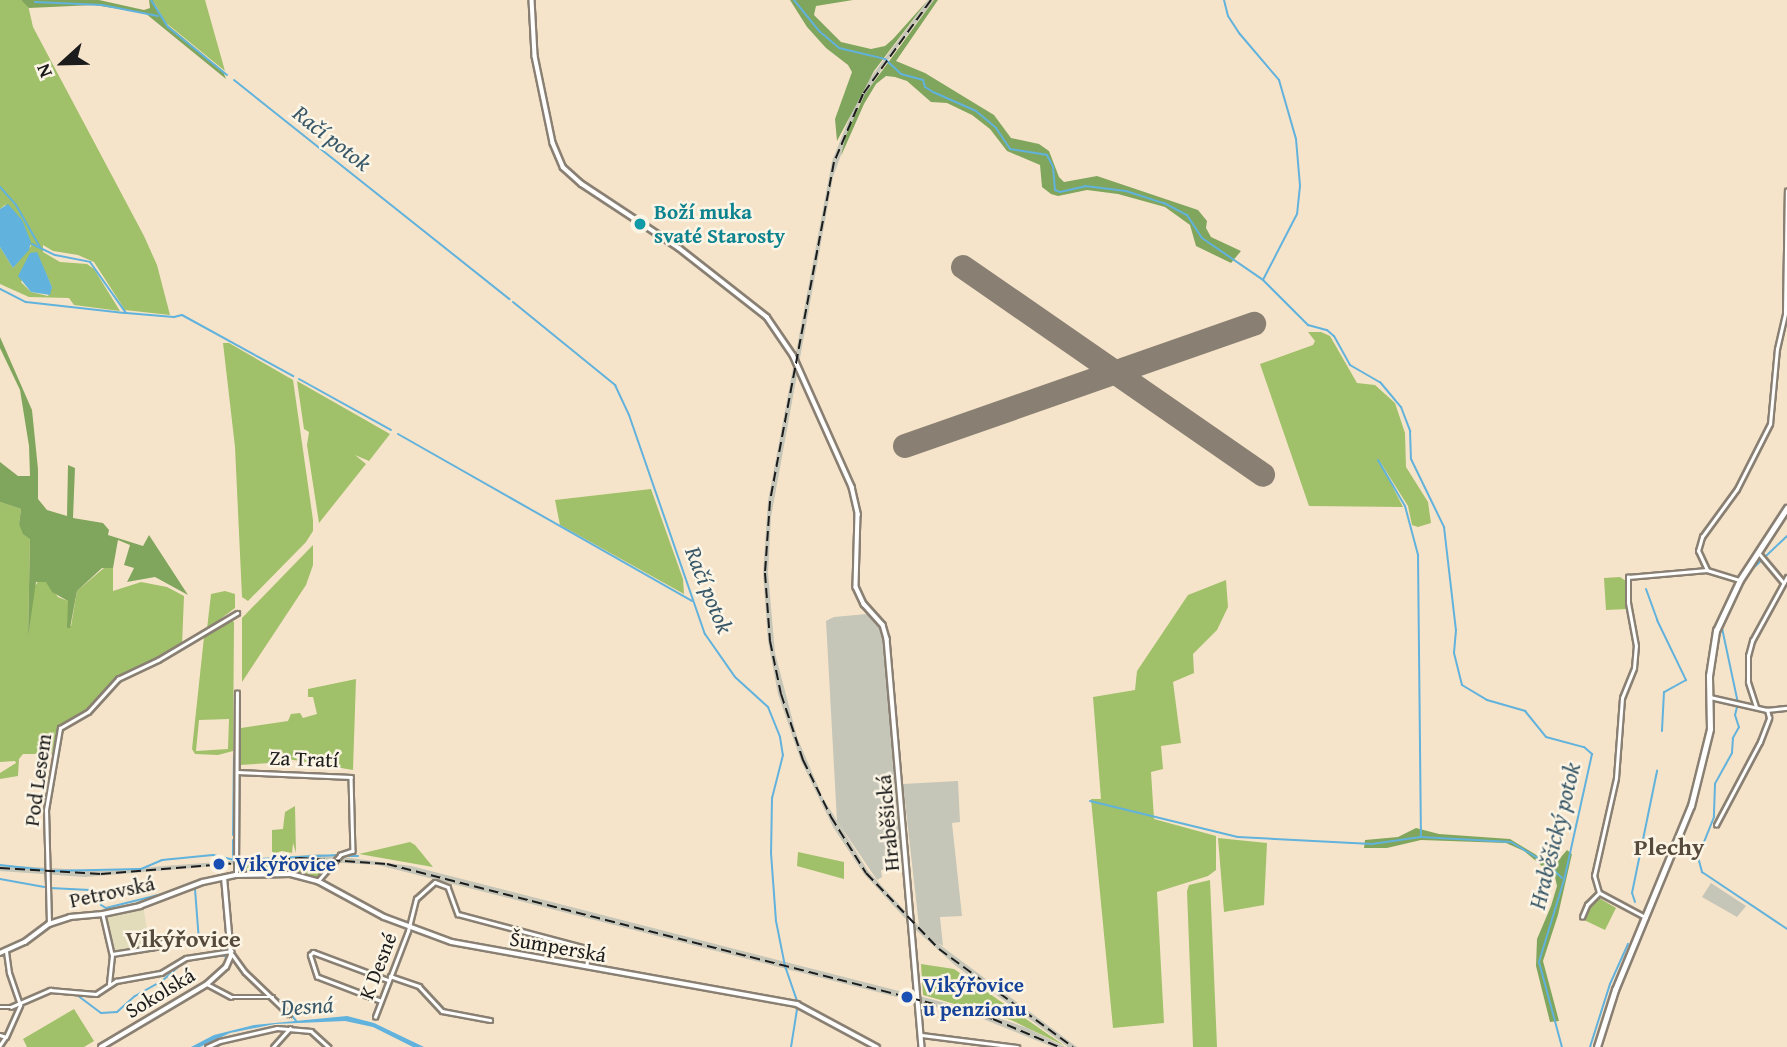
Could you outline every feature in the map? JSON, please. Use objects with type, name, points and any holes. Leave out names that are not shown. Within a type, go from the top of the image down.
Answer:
[{"type":"main road","points":[[1597,1047],[1615,990],[1692,805],[1706,756],[1710,729],[1709,676],[1716,631],[1740,580],[1761,556],[1787,508]]},
{"type":"street","name":"Hraběšická","points":[[531,0],[535,56],[553,143],[564,167],[576,180],[679,248],[767,317],[788,346],[838,452],[856,503],[859,526],[854,577],[864,604],[883,625],[887,639],[922,1047]]},
{"type":"street","points":[[1707,570],[1698,551],[1702,537],[1737,489],[1770,424],[1777,349],[1785,313],[1787,191]]},
{"type":"street","points":[[1761,556],[1784,583]]},
{"type":"street","points":[[1646,918],[1599,893],[1594,876],[1616,778],[1622,698],[1634,668],[1636,646],[1628,603],[1628,577],[1707,570],[1740,580]]},
{"type":"street","points":[[1756,707],[1748,682],[1748,656],[1752,641],[1787,577]]},
{"type":"street","name":"Pod Lesem","points":[[49,923],[47,810],[60,728],[88,712],[121,677],[158,660],[237,613]]},
{"type":"street","points":[[236,874],[237,693]]},
{"type":"street","points":[[1710,697],[1767,710],[1787,708]]},
{"type":"street","points":[[1716,825],[1760,742],[1769,718],[1767,710]]},
{"type":"street","name":"Za Tratí","points":[[237,772],[348,775],[351,778],[353,851],[341,855],[318,881]]},
{"type":"street","name":"Petrovská","points":[[0,953],[25,942],[49,923],[140,905],[236,874]]},
{"type":"street","name":"Šumperská","points":[[236,874],[291,874],[318,881],[409,927],[480,949],[798,1005],[877,1047]]},
{"type":"street","points":[[224,877],[231,953],[244,972],[272,995],[289,1014]]},
{"type":"street","name":"K Desné","points":[[375,1017],[409,927],[416,899],[430,884],[439,882],[448,887],[458,914],[582,947],[588,954],[586,968]]},
{"type":"street","points":[[1582,917],[1587,905],[1599,893]]},
{"type":"street","points":[[103,914],[112,954],[109,984]]},
{"type":"street","points":[[150,948],[170,938]]},
{"type":"street","points":[[112,954],[156,947]]},
{"type":"street","points":[[0,1046],[19,1004],[6,951]]},
{"type":"street","points":[[380,1001],[317,978],[310,955],[313,952],[388,980]]},
{"type":"street","points":[[0,1007],[19,1004],[50,989],[91,995],[109,984],[161,973],[186,958],[231,953]]},
{"type":"street","name":"Sokolská","points":[[101,1047],[207,984],[229,961],[231,953]]},
{"type":"street","points":[[390,975],[419,986],[442,1011],[490,1020]]},
{"type":"street","points":[[207,984],[231,997],[272,995]]},
{"type":"street","points":[[207,1047],[264,1029],[290,1028],[311,1031],[329,1047]]},
{"type":"street","points":[[273,1047],[290,1028]]},
{"type":"street","points":[[0,1035],[6,1037]]},
{"type":"street","points":[[921,1035],[1017,1047]]},
{"type":"shaded area","points":[[928,0],[934,0],[885,64],[859,105],[833,177],[771,517],[768,573],[775,653],[797,737],[823,798],[868,871],[919,926],[903,784],[958,781],[960,822],[952,823],[962,916],[940,917],[943,946],[936,942],[1077,1047],[1068,1047],[956,966],[917,931],[864,874],[833,827],[801,761],[778,694],[768,641],[763,573],[768,501],[832,161],[860,92]]},
{"type":"shaded area","points":[[867,614],[880,629],[884,641],[905,857],[900,860],[901,869],[881,870],[882,877],[877,880],[837,821],[826,621],[834,617]]},
{"type":"shaded area","points":[[320,854],[411,866],[985,1013],[1027,1028],[1065,1047],[1053,1047],[983,1019],[378,865],[290,860],[85,877],[0,871],[0,865],[100,871]]},
{"type":"shaded area","points":[[1711,883],[1746,906],[1737,917],[1702,897]]},
{"type":"shaded area","points":[[143,906],[150,946],[113,951],[106,916]]},
{"type":"green space","points":[[0,0],[21,0],[28,5],[33,27],[144,236],[157,265],[170,315],[125,310],[94,262],[78,255],[53,251],[43,245],[43,252],[60,262],[87,264],[94,269],[120,311],[74,305],[69,298],[29,297],[0,284],[0,247],[13,268],[31,246],[5,205],[0,209]],"holes":[[[36,252],[52,287],[48,296],[31,292],[21,282]]]},
{"type":"green space","points":[[21,0],[99,0],[144,10],[150,8],[149,0],[153,0],[164,22],[223,71],[226,79],[145,13],[94,5],[29,8]]},
{"type":"green space","points":[[153,0],[205,0],[225,71],[165,22]]},
{"type":"green space","points":[[790,0],[853,0],[816,6],[814,15],[841,42],[871,49],[885,46],[928,0],[874,71],[837,141],[835,119],[852,72],[848,65],[826,48],[807,27]]},
{"type":"green space","points":[[934,0],[938,0],[896,61],[925,73],[994,115],[1011,138],[1039,144],[1049,151],[1059,177],[1064,182],[1097,176],[1198,210],[1207,221],[1206,228],[1211,237],[1241,251],[1231,263],[1196,246],[1190,225],[1165,207],[1118,194],[1087,190],[1058,196],[1051,194],[1042,187],[1040,165],[1007,151],[990,129],[972,115],[947,103],[931,102],[907,81],[895,77],[886,76],[876,84],[841,156],[846,135],[865,94]]},
{"type":"green space","points":[[1308,332],[1321,332],[1330,336],[1357,383],[1375,385],[1395,403],[1405,433],[1406,467],[1428,502],[1431,523],[1418,527],[1412,525],[1408,506],[1379,460],[1403,507],[1309,506],[1260,364],[1313,345],[1315,341]]},
{"type":"green space","points":[[0,337],[32,410],[38,499],[47,510],[67,516],[68,465],[75,468],[73,518],[103,523],[109,530],[108,535],[143,546],[149,535],[188,595],[155,577],[127,582],[134,568],[124,565],[130,545],[118,540],[113,568],[102,568],[77,591],[70,628],[67,628],[68,601],[52,592],[46,582],[36,582],[28,637],[30,539],[23,534],[19,524],[21,509],[0,502],[0,462],[18,476],[30,476],[29,446],[20,390],[0,348]]},
{"type":"green space","points":[[223,343],[229,343],[293,380],[313,520],[313,531],[306,542],[248,601],[242,597],[235,447]]},
{"type":"green space","points":[[297,381],[390,434],[369,461],[355,455],[366,464],[319,523],[307,445],[309,432],[304,429]]},
{"type":"green space","points":[[651,489],[683,579],[684,594],[560,525],[555,500]]},
{"type":"green space","points":[[0,502],[21,509],[19,524],[30,538],[28,636],[33,589],[39,580],[46,581],[58,597],[68,601],[68,626],[71,626],[77,591],[105,567],[113,568],[113,591],[141,582],[167,587],[184,596],[182,645],[118,677],[89,709],[58,728],[52,754],[23,754],[19,759],[18,776],[0,779],[0,773],[16,763],[0,762]]},
{"type":"green space","points":[[313,545],[313,565],[306,585],[242,682],[242,618]]},
{"type":"green space","points":[[1620,577],[1626,581],[1627,609],[1606,610],[1604,578]]},
{"type":"green space","points":[[1226,580],[1228,607],[1217,630],[1193,654],[1194,673],[1173,682],[1181,743],[1161,746],[1163,769],[1151,772],[1154,819],[1216,836],[1216,870],[1208,876],[1157,892],[1164,1023],[1113,1028],[1091,799],[1101,799],[1093,697],[1135,690],[1137,671],[1188,595]]},
{"type":"green space","points":[[225,591],[235,594],[235,608],[207,629],[211,594]]},
{"type":"green space","points":[[231,620],[234,622],[233,751],[218,755],[195,754],[192,749],[204,637]],"holes":[[[229,719],[228,749],[196,751],[199,720]]]},
{"type":"green space","points":[[356,679],[353,770],[288,759],[287,762],[240,765],[241,728],[288,721],[291,714],[300,713],[303,718],[317,714],[313,697],[308,697],[308,689]]},
{"type":"green space","points":[[295,806],[296,853],[293,843],[292,853],[282,851],[272,854],[272,830],[283,829],[285,812]]},
{"type":"green space","points":[[1416,828],[1439,834],[1510,839],[1548,862],[1556,863],[1567,850],[1572,854],[1558,915],[1543,961],[1559,1021],[1550,1022],[1536,966],[1537,939],[1557,886],[1555,877],[1524,851],[1506,843],[1421,840],[1387,848],[1364,848],[1365,840],[1398,837]]},
{"type":"green space","points":[[1218,838],[1267,843],[1264,905],[1224,912]]},
{"type":"green space","points":[[410,842],[433,867],[359,854]]},
{"type":"green space","points":[[798,852],[844,862],[844,879],[797,866]]},
{"type":"green space","points":[[266,860],[333,862],[317,877],[293,871],[238,870],[238,863]]},
{"type":"green space","points":[[1210,880],[1217,1047],[1193,1047],[1187,891],[1189,885]]},
{"type":"green space","points":[[1599,898],[1616,908],[1605,930],[1584,920],[1590,907]]},
{"type":"green space","points":[[921,964],[954,969],[1065,1046],[1011,1020],[923,995]]},
{"type":"green space","points":[[74,1009],[94,1041],[84,1047],[27,1047],[23,1039]]},
{"type":"water","points":[[8,204],[22,220],[31,242],[29,250],[13,268],[0,247],[0,209]]},
{"type":"water","points":[[37,252],[52,287],[50,295],[31,292],[18,276],[30,253]]},
{"type":"water","points":[[347,1016],[374,1023],[424,1047],[413,1047],[373,1027],[345,1021],[275,1024],[230,1033],[200,1047],[191,1047],[214,1035],[254,1025]]},
{"type":"waterway","name":"Račí potok","points":[[151,0],[168,27],[227,75]]},
{"type":"waterway","name":"Hraběšický potok","points":[[794,0],[819,31],[839,48],[885,59],[901,74],[923,80],[925,87],[933,92],[976,111],[996,128],[1010,149],[1047,155],[1053,167],[1055,190],[1060,192],[1085,186],[1126,191],[1164,203],[1187,215],[1202,238],[1263,280],[1308,325],[1327,330],[1334,336],[1350,365],[1380,382],[1401,407],[1410,431],[1411,459],[1444,527],[1456,630],[1454,653],[1462,685],[1487,700],[1525,711],[1546,737],[1584,747],[1592,754],[1564,880],[1539,962],[1562,1047]]},
{"type":"waterway","points":[[1224,0],[1228,16],[1239,33],[1279,80],[1296,139],[1300,186],[1297,214],[1263,280]]},
{"type":"waterway","points":[[35,2],[102,5],[158,16]]},
{"type":"waterway","name":"Račí potok","points":[[234,80],[509,299]]},
{"type":"waterway","points":[[0,187],[16,205],[40,247]]},
{"type":"waterway","points":[[32,244],[55,255],[90,262],[126,313],[174,317],[182,315],[293,376]]},
{"type":"waterway","points":[[0,289],[26,302],[124,313]]},
{"type":"waterway","name":"Račí potok","points":[[513,302],[615,385],[629,415],[705,634],[735,677],[768,707],[780,737],[783,755],[772,798],[771,853],[776,921],[785,966],[798,1003],[791,1047]]},
{"type":"waterway","points":[[299,379],[391,430]]},
{"type":"waterway","points":[[398,434],[692,601]]},
{"type":"waterway","points":[[1378,460],[1405,506],[1418,555],[1421,837]]},
{"type":"waterway","points":[[1787,536],[1748,573],[1722,628],[1738,703],[1735,715],[1739,727],[1733,738],[1732,753],[1715,784],[1714,817],[1698,857],[1702,872],[1787,929]]},
{"type":"waterway","points":[[1646,589],[1657,620],[1686,680],[1664,692],[1662,731]]},
{"type":"waterway","points":[[233,835],[234,756]]},
{"type":"waterway","points":[[1635,902],[1632,893],[1657,771]]},
{"type":"waterway","points":[[1090,801],[1238,837],[1372,844],[1421,837],[1511,842],[1546,863],[1562,878]]},
{"type":"waterway","points":[[233,840],[233,860]]},
{"type":"waterway","points":[[49,871],[141,869],[162,860],[213,855],[234,860]]},
{"type":"waterway","points":[[237,860],[338,855]]},
{"type":"waterway","points":[[344,856],[358,856]]},
{"type":"waterway","points":[[0,865],[45,870]]},
{"type":"waterway","points":[[0,879],[44,887]]},
{"type":"waterway","points":[[50,888],[90,890],[96,893],[101,905],[106,908],[162,894],[191,883]]},
{"type":"waterway","points":[[195,889],[199,941]]},
{"type":"waterway","points":[[1590,1047],[1610,984],[1628,944]]},
{"type":"waterway","points":[[44,994],[52,991],[77,995],[101,1013],[117,1012],[135,996],[162,981],[185,961],[220,955],[232,958],[261,989]]},
{"type":"waterway","name":"Desná","points":[[269,993],[281,1001],[296,1021]]},
{"type":"waterway","points":[[0,1009],[19,1005]]},
{"type":"runway","points":[[963,267],[1263,475]]},
{"type":"runway","points":[[905,446],[1254,324]]},
{"type":"railway","points":[[931,0],[863,94],[834,162],[770,501],[765,573],[770,641],[781,694],[803,760],[831,817],[866,873],[939,949],[1073,1047]]},
{"type":"railway","points":[[0,868],[101,874],[300,858],[387,864],[993,1019],[1059,1047]]},
{"type":"place","name":"Boží muka svaté Starosty","points":[[640,224]]},
{"type":"place","name":"Vikýřovice","points":[[219,864]]},
{"type":"place","name":"Vikýřovice u penzionu","points":[[907,997]]},
{"type":"district","name":"Plechy","points":[[1669,847]]},
{"type":"district","name":"Vikýřovice","points":[[183,939]]}]
